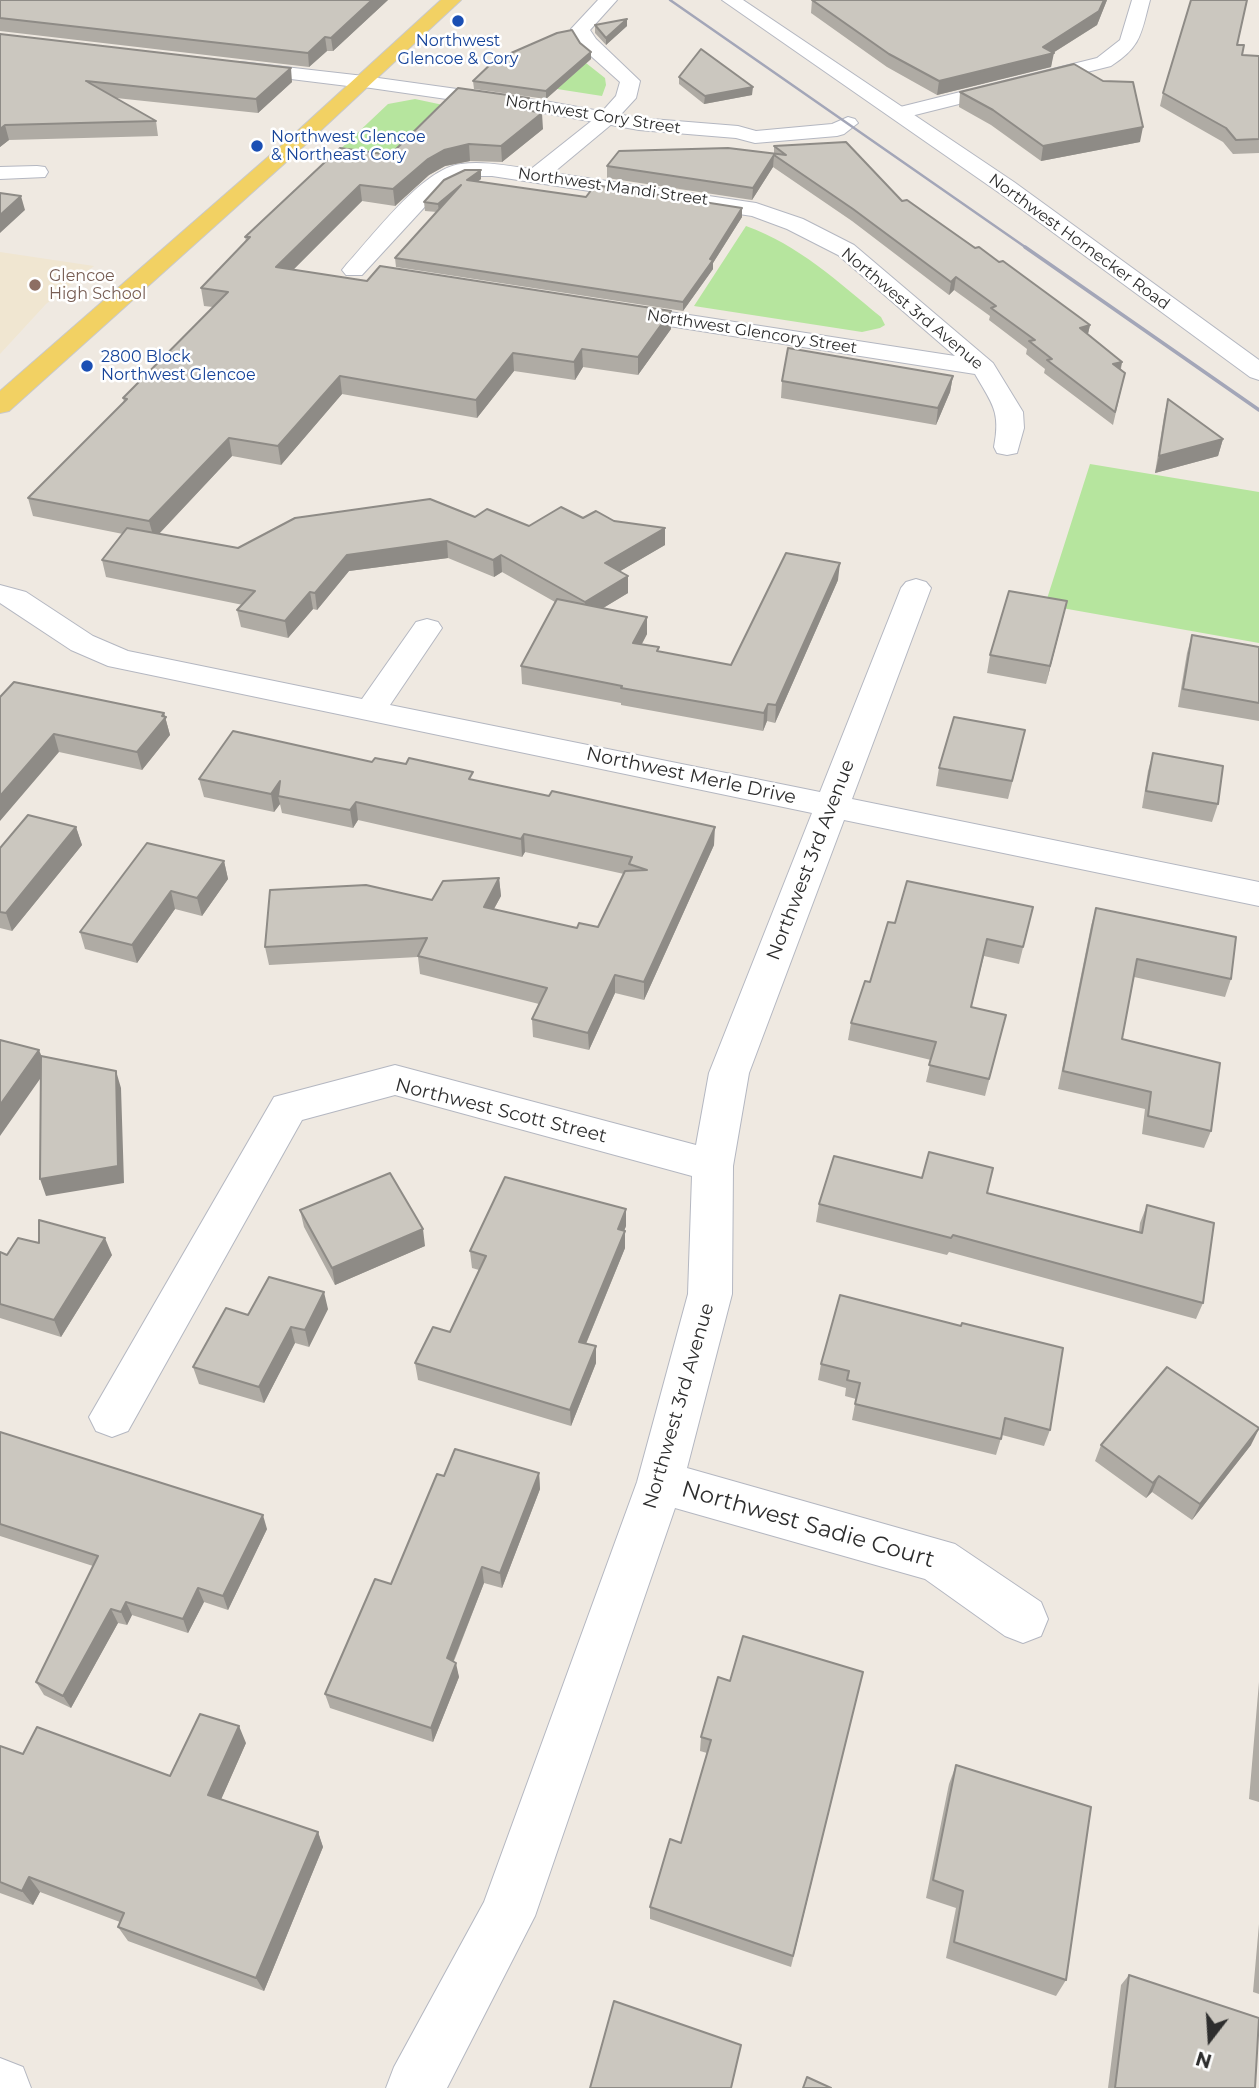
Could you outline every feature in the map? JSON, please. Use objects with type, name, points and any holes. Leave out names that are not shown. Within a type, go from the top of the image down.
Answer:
[{"type":"main road","points":[[0,405],[364,82],[452,0]]},
{"type":"street","points":[[536,176],[606,119],[626,98],[630,81],[583,37],[580,29],[608,0]]},
{"type":"street","name":"Northwest Hornecker Road","points":[[731,0],[1006,187],[1259,372]]},
{"type":"street","name":"Northwest Cory Street","points":[[220,65],[364,82],[682,129],[738,132],[755,137],[784,136],[837,130],[848,123],[1104,62],[1122,51],[1131,41],[1141,0]]},
{"type":"street","name":"Northwest Mandi Street","points":[[381,274],[354,270],[435,182],[461,170],[492,170],[536,176],[764,212]]},
{"type":"street","points":[[0,173],[37,172]]},
{"type":"street","name":"Northwest 3rd Avenue","points":[[764,212],[821,235],[846,250],[984,368],[1010,412],[1011,428],[1007,447]]},
{"type":"street","name":"Northwest Glencory Street","points":[[599,308],[984,368]]},
{"type":"street","name":"Northwest 3rd Avenue","points":[[415,2088],[507,1916],[660,1482],[710,1294],[713,1166],[729,1073],[916,588]]},
{"type":"street","name":"Northwest Merle Drive","points":[[0,594],[15,598],[82,643],[119,659],[1259,894]]},
{"type":"street","points":[[370,709],[427,628]]},
{"type":"street","name":"Northwest Scott Street","points":[[112,1417],[288,1108],[395,1080],[713,1166]]},
{"type":"street","name":"Northwest Sadie Court","points":[[660,1482],[938,1560],[1023,1619]]},
{"type":"shaded area","name":"Glencoe High School","points":[[0,252],[94,266],[46,304],[0,354]]},
{"type":"green space","points":[[586,63],[605,78],[606,85],[602,96],[525,84]]},
{"type":"green space","points":[[415,99],[448,106],[446,158],[333,156],[388,104]]},
{"type":"green space","points":[[746,226],[783,243],[817,265],[881,317],[885,325],[862,332],[694,306]]},
{"type":"green space","points":[[1090,464],[1259,492],[1259,643],[1045,605]]},
{"type":"building","points":[[0,0],[372,0],[331,38],[325,37],[308,53],[0,18]]},
{"type":"building","points":[[812,0],[1104,0],[1099,11],[1043,47],[1054,53],[939,81],[889,54]]},
{"type":"building","points":[[1191,0],[1247,0],[1237,45],[1244,45],[1242,55],[1259,56],[1259,139],[1236,140],[1226,128],[1163,93]]},
{"type":"building","points":[[627,19],[606,38],[595,25]]},
{"type":"building","points":[[572,30],[580,43],[591,52],[546,91],[473,81],[495,60],[557,33]]},
{"type":"building","points":[[0,34],[291,68],[256,99],[86,81],[156,121],[5,125],[0,129]]},
{"type":"building","points":[[701,49],[753,87],[705,96],[679,77]]},
{"type":"building","points":[[1074,64],[1103,81],[1133,82],[1143,127],[1043,146],[993,110],[960,92]]},
{"type":"building","points":[[458,88],[529,98],[517,108],[542,113],[501,146],[469,144],[444,150],[428,159],[393,189],[360,185],[276,267],[367,281],[380,266],[671,311],[638,357],[582,349],[574,362],[513,353],[476,400],[340,376],[278,446],[229,438],[149,521],[28,498],[228,292],[201,288],[250,237],[245,237],[340,148],[390,155]]},
{"type":"building","points":[[846,142],[902,201],[907,200],[975,248],[979,247],[999,262],[1003,261],[1090,325],[1080,328],[1122,362],[1113,364],[1125,373],[1115,412],[1047,360],[1052,359],[1029,341],[1035,340],[991,308],[996,306],[956,277],[951,282],[853,209],[774,155],[753,188],[607,166],[619,151],[728,148],[786,155],[774,146]]},
{"type":"building","points":[[465,170],[481,170],[467,180],[586,197],[595,185],[742,208],[710,259],[713,260],[683,302],[395,258],[461,185],[438,204],[424,202],[444,180]]},
{"type":"building","points":[[0,193],[21,196],[0,215]]},
{"type":"building","points":[[788,348],[953,376],[938,408],[782,381]]},
{"type":"building","points":[[1168,399],[1223,439],[1159,456]]},
{"type":"building","points":[[430,499],[475,517],[487,509],[529,526],[561,507],[583,518],[596,511],[614,521],[665,528],[605,563],[628,576],[585,602],[501,555],[493,560],[447,541],[347,555],[315,593],[310,592],[285,621],[237,610],[255,591],[102,560],[127,528],[238,548],[295,518]]},
{"type":"building","points":[[786,553],[840,563],[776,705],[768,704],[764,713],[621,688],[622,686],[521,666],[557,599],[647,617],[633,643],[659,647],[657,651],[731,665]]},
{"type":"building","points":[[1009,591],[1067,601],[1050,666],[990,655]]},
{"type":"building","points":[[1192,635],[1259,647],[1259,703],[1183,689]]},
{"type":"building","points":[[14,682],[164,713],[162,716],[166,717],[137,752],[54,734],[0,796],[0,697]]},
{"type":"building","points":[[954,717],[1025,730],[1012,781],[939,768]]},
{"type":"building","points":[[233,731],[372,762],[375,758],[406,764],[409,758],[473,772],[469,779],[549,796],[552,791],[715,827],[644,982],[615,975],[588,1033],[532,1019],[547,988],[418,956],[427,938],[265,947],[270,890],[366,885],[432,900],[443,881],[499,878],[484,907],[577,928],[579,923],[598,927],[625,871],[647,870],[629,864],[632,857],[524,834],[521,839],[356,802],[350,810],[278,796],[280,781],[271,794],[199,779]]},
{"type":"building","points":[[1153,753],[1223,766],[1218,804],[1146,791]]},
{"type":"building","points":[[28,815],[76,827],[6,913],[0,912],[0,848]]},
{"type":"building","points":[[147,843],[224,861],[197,898],[171,891],[132,945],[80,932]]},
{"type":"building","points":[[907,881],[1033,907],[1023,947],[987,939],[971,1007],[1006,1015],[989,1079],[929,1065],[936,1042],[851,1023],[865,981],[870,982],[888,922],[895,923]]},
{"type":"building","points":[[1096,908],[1236,937],[1231,979],[1137,959],[1122,1039],[1220,1063],[1211,1131],[1148,1116],[1151,1092],[1063,1071]]},
{"type":"building","points":[[0,1040],[39,1050],[0,1105]]},
{"type":"building","points":[[41,1056],[116,1071],[118,1166],[40,1179]]},
{"type":"building","points":[[929,1152],[993,1168],[987,1193],[1142,1233],[1147,1205],[1214,1223],[1203,1303],[953,1235],[951,1238],[819,1204],[834,1156],[922,1178]]},
{"type":"building","points":[[390,1173],[423,1229],[332,1268],[300,1210]]},
{"type":"building","points":[[505,1177],[626,1209],[618,1229],[625,1231],[579,1342],[596,1346],[570,1410],[415,1363],[433,1327],[450,1332],[486,1256],[470,1251]]},
{"type":"building","points":[[39,1220],[105,1238],[54,1320],[0,1304],[0,1252],[7,1255],[18,1238],[39,1243]]},
{"type":"building","points":[[269,1277],[324,1292],[305,1330],[291,1327],[259,1387],[193,1367],[226,1308],[248,1315]]},
{"type":"building","points":[[840,1295],[961,1326],[962,1323],[1063,1348],[1050,1430],[1005,1418],[1001,1439],[855,1404],[860,1383],[847,1380],[849,1371],[821,1364]]},
{"type":"building","points":[[1167,1367],[1259,1428],[1200,1504],[1159,1476],[1153,1483],[1101,1445]]},
{"type":"building","points":[[0,1432],[263,1515],[223,1596],[198,1588],[183,1619],[126,1602],[121,1612],[111,1609],[63,1696],[36,1682],[98,1556],[0,1524]]},
{"type":"building","points":[[455,1449],[539,1473],[500,1573],[482,1567],[447,1658],[456,1663],[431,1728],[325,1694],[375,1579],[391,1584],[437,1474],[444,1476]]},
{"type":"building","points":[[743,1636],[863,1672],[793,1956],[650,1907],[670,1839],[681,1843],[711,1740],[701,1737],[718,1677],[730,1681]]},
{"type":"building","points":[[200,1714],[239,1726],[208,1795],[318,1832],[256,1978],[118,1927],[124,1913],[29,1877],[22,1891],[0,1882],[0,1746],[23,1754],[37,1727],[170,1776]]},
{"type":"building","points":[[956,1765],[1091,1807],[1066,1980],[954,1942],[963,1891],[933,1880]]},
{"type":"building","points":[[1129,1975],[1259,2018],[1255,2088],[1115,2088]]},
{"type":"building","points":[[614,2001],[741,2045],[731,2088],[590,2088]]},
{"type":"building","points":[[807,2077],[831,2088],[803,2088]]},
{"type":"railway","points":[[670,0],[1028,249]]},
{"type":"railway","points":[[1025,247],[1259,410]]},
{"type":"place","name":"Northwest Glencoe & Cory","points":[[458,21]]},
{"type":"place","name":"Northwest Glencoe & Northeast Cory","points":[[257,146]]},
{"type":"place","name":"Glencoe High School","points":[[35,285]]},
{"type":"place","name":"2800 Block Northwest Glencoe","points":[[87,366]]}]
